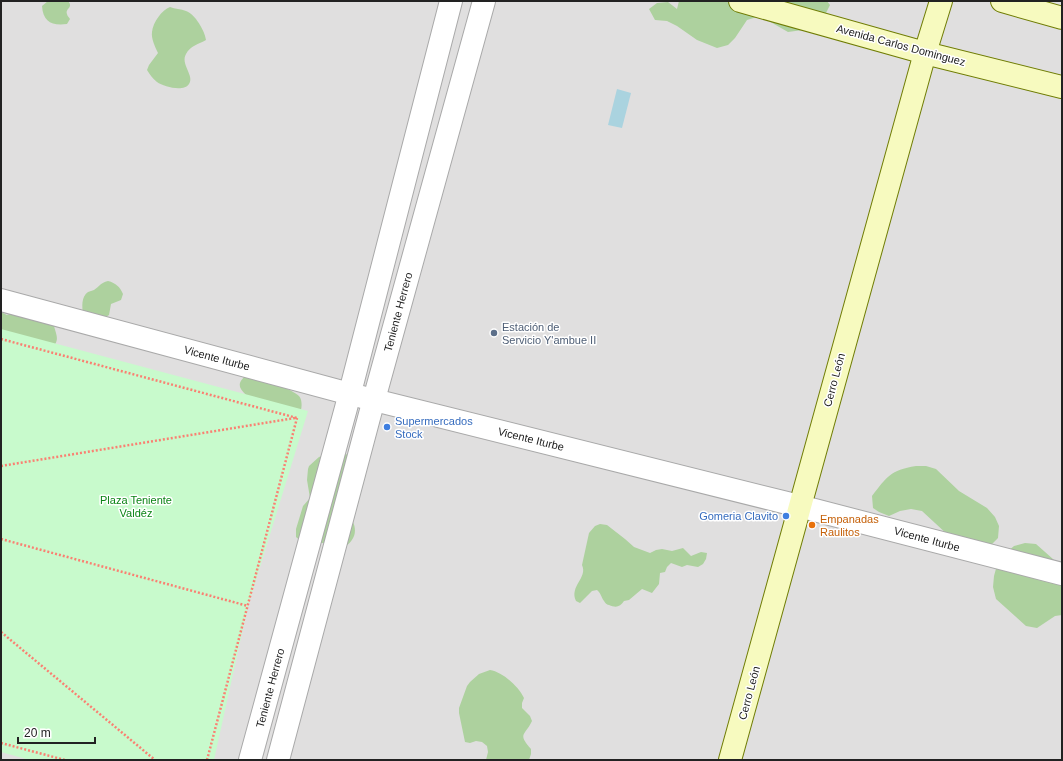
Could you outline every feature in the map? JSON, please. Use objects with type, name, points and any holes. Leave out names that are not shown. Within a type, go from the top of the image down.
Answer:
[{"type":"street","name":"Teniente Herrero","points":[[250,760],[350,394],[451,1]]},
{"type":"street","name":"Teniente Herrero","points":[[278,760],[374,399],[484,1]]},
{"type":"street","name":"Avenida Carlos Dominguez","points":[[740,1],[925,53],[1062,87]]},
{"type":"street","name":"Cerro León","points":[[730,760],[799,506],[925,53],[941,1]]},
{"type":"street","points":[[1002,1],[1062,18]]},
{"type":"street","points":[[406,177],[433,184]]},
{"type":"street","name":"Vicente Iturbe","points":[[1,300],[350,394],[799,506],[1062,574]]},
{"type":"street","points":[[290,616],[314,623]]},
{"type":"path","points":[[1,339],[297,418]]},
{"type":"path","points":[[1,466],[297,418]]},
{"type":"path","points":[[207,760],[297,418]]},
{"type":"path","points":[[1,539],[248,606]]},
{"type":"path","points":[[1,632],[155,760]]},
{"type":"path","points":[[1,743],[65,760]]},
{"type":"shaded area","points":[[1,1],[1062,1],[1062,760],[1,760]]},
{"type":"green space","points":[[48,1],[68,1],[70,3],[70,7],[67,10],[67,15],[70,19],[67,24],[57,24],[49,22],[46,19],[42,6]]},
{"type":"green space","points":[[679,1],[827,1],[830,5],[820,25],[810,29],[788,32],[767,20],[757,17],[747,20],[735,38],[728,45],[717,48],[697,40],[667,21],[655,20],[649,9],[657,3],[668,2],[677,9]]},
{"type":"green space","points":[[170,7],[186,11],[193,16],[202,28],[206,40],[192,47],[186,54],[185,62],[190,81],[189,84],[183,88],[174,88],[160,84],[147,70],[158,53],[152,37],[154,24],[161,14]]},
{"type":"green space","points":[[108,281],[121,289],[123,294],[121,300],[111,304],[109,315],[104,318],[83,314],[82,302],[86,294]]},
{"type":"green space","points":[[1,312],[7,315],[17,312],[54,326],[57,337],[55,344],[50,351],[1,345]]},
{"type":"green space","name":"Plaza Teniente Valdéz","points":[[1,329],[308,411],[248,606],[214,760],[30,760],[1,752]]},
{"type":"green space","points":[[247,374],[295,393],[301,399],[301,410],[246,395],[240,387],[240,382]]},
{"type":"green space","points":[[330,453],[354,455],[366,473],[353,522],[355,530],[354,537],[343,548],[334,547],[323,543],[303,543],[296,537],[296,529],[303,506],[310,498],[307,480],[309,466],[319,457]]},
{"type":"green space","points":[[916,466],[926,466],[936,469],[959,491],[987,508],[995,517],[999,526],[998,538],[991,545],[948,535],[922,511],[911,509],[900,511],[889,516],[873,508],[872,496],[890,475],[900,470]]},
{"type":"green space","points":[[600,524],[607,525],[634,547],[650,553],[662,549],[672,551],[683,548],[691,556],[701,552],[707,553],[706,559],[703,564],[698,567],[687,565],[682,567],[671,563],[665,572],[660,573],[659,584],[652,593],[642,589],[629,600],[624,601],[621,605],[614,606],[606,604],[597,590],[592,591],[580,603],[576,601],[574,596],[576,586],[583,574],[582,565],[589,533],[595,526]]},
{"type":"green space","points":[[1025,543],[1036,544],[1062,567],[1062,615],[1055,616],[1037,628],[1026,626],[996,599],[993,587],[997,565],[1006,553],[1014,546]]},
{"type":"green space","points":[[490,670],[495,671],[510,681],[524,698],[522,708],[530,716],[532,721],[523,737],[531,749],[529,760],[486,760],[488,752],[487,746],[482,742],[465,742],[459,708],[467,686],[470,682],[479,674]]},
{"type":"water","points":[[617,89],[631,93],[622,128],[608,125]]},
{"type":"place","name":"Estación de Servicio Y'ambue II","points":[[494,333]]},
{"type":"place","name":"Supermercados Stock","points":[[387,427]]},
{"type":"place","name":"Gomeria Clavito","points":[[786,516]]},
{"type":"place","name":"Empanadas Raulitos","points":[[812,525]]}]
